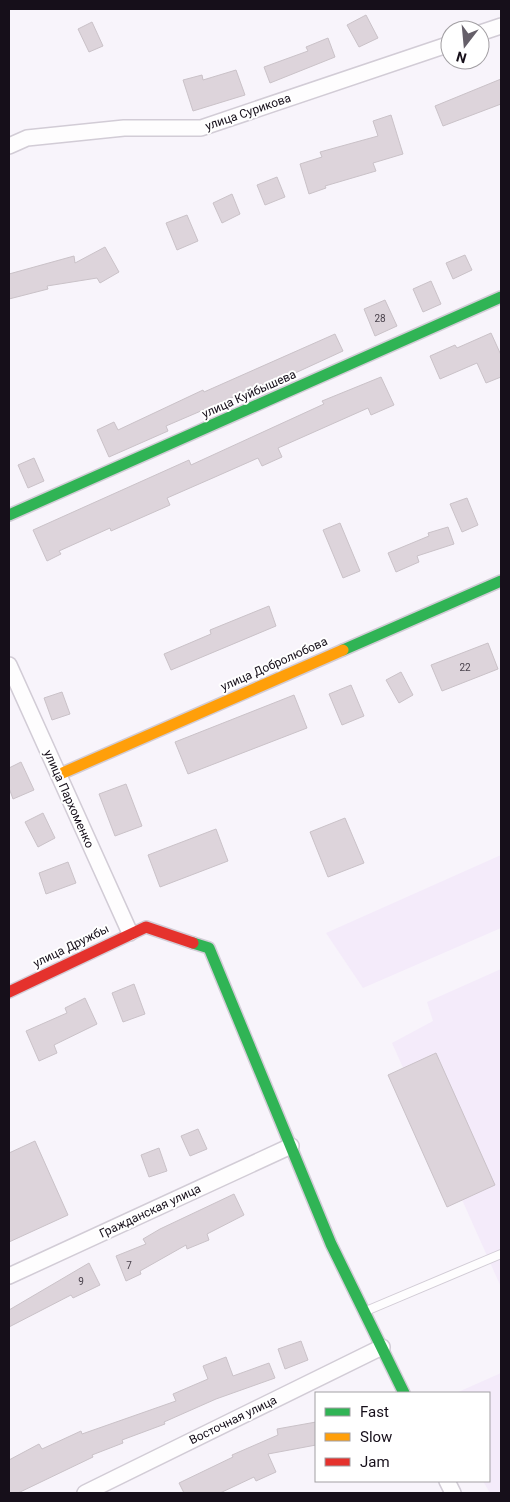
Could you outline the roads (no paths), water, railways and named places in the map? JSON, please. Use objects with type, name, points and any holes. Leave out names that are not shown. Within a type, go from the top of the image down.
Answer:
[{"type":"street","name":"улица Сурикова","points":[[9,146],[27,138],[114,129],[201,128],[440,47]]},
{"type":"street","name":"улица Куйбышева","points":[[9,515],[501,297]]},
{"type":"street","name":"улица Добролюбова","points":[[58,774],[501,581]]},
{"type":"street","name":"улица Пархоменко","points":[[9,665],[130,933]]},
{"type":"street","name":"улица Дружбы","points":[[9,992],[146,927],[209,948],[291,1146]]},
{"type":"street","name":"Гражданская улица","points":[[9,1276],[291,1146]]},
{"type":"street","points":[[291,1146],[331,1244],[404,1392]]},
{"type":"street","name":"Восточная улица","points":[[86,1493],[382,1347]]},
{"type":"lane","points":[[365,1312],[501,1254]]}]
